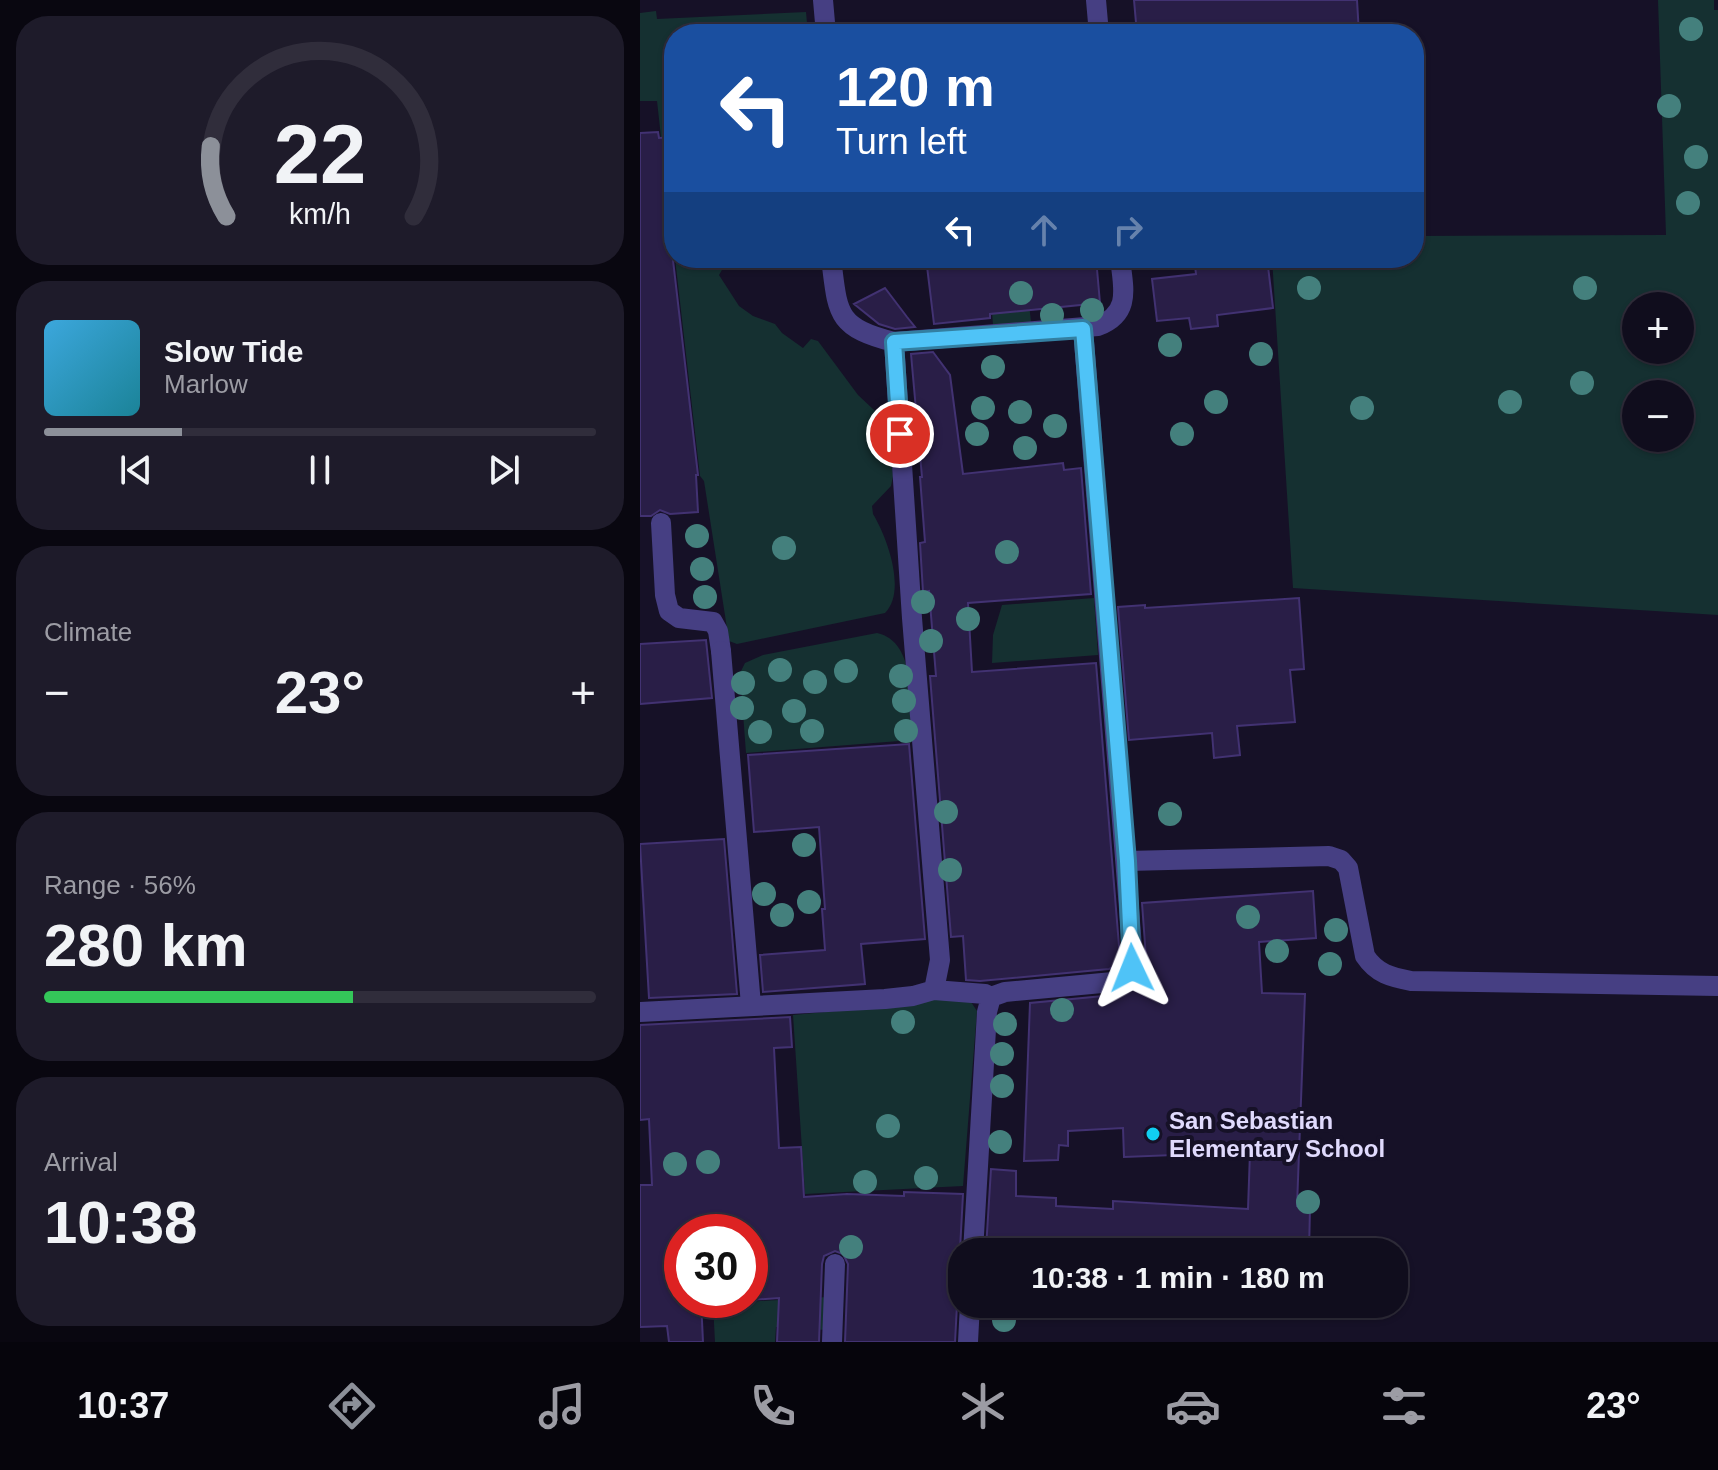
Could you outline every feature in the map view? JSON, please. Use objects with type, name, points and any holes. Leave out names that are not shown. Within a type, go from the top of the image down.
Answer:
[{"type":"street","points":[[823,0],[825,24]]},
{"type":"street","points":[[1096,0],[1098,24]]},
{"type":"street","points":[[832,268],[836,301],[847,322],[871,337],[894,342],[1083,329],[1107,323],[1119,312],[1124,294],[1121,268]]},
{"type":"street","points":[[640,1012],[885,999],[934,990],[991,997],[1005,992],[1113,982],[1129,974],[1133,959],[1127,861],[1083,329]]},
{"type":"street","points":[[894,342],[912,618],[940,960],[934,990]]},
{"type":"street","points":[[661,523],[665,604],[679,618],[713,622],[718,631],[751,1005]]},
{"type":"street","points":[[1127,861],[1329,856],[1341,860],[1348,868],[1365,956],[1382,974],[1395,978],[1411,981],[1718,986]]},
{"type":"street","points":[[974,1238],[987,1012],[991,997]]},
{"type":"street","points":[[832,1342],[835,1264]]},
{"type":"street","points":[[968,1342],[969,1318]]},
{"type":"green space","points":[[1658,0],[1714,0],[1714,10],[1718,10],[1718,615],[1293,588],[1273,268],[1424,268],[1424,236],[1666,235]]},
{"type":"green space","points":[[656,11],[657,19],[806,12],[807,24],[664,24],[664,137],[661,137],[657,101],[640,101],[640,13]]},
{"type":"green space","points":[[676,268],[723,268],[719,275],[739,306],[753,316],[775,324],[803,348],[811,339],[818,341],[858,395],[889,424],[891,486],[872,506],[889,550],[895,578],[891,603],[885,613],[737,644],[729,641],[704,481],[700,476]]},
{"type":"green space","points":[[1018,268],[1025,268],[1031,322],[993,325],[992,312]]},
{"type":"green space","points":[[1094,598],[1098,655],[992,663],[993,635],[1002,605]]},
{"type":"green space","points":[[877,633],[890,639],[905,662],[909,677],[912,740],[746,753],[740,673],[745,663],[763,655]]},
{"type":"green space","points":[[937,998],[971,1002],[977,1011],[963,1186],[805,1194],[793,1015],[890,1006]]},
{"type":"green space","points":[[827,1297],[825,1330],[776,1327],[775,1342],[715,1342],[714,1318],[768,1318],[768,1301]]},
{"type":"building","points":[[1134,0],[1357,0],[1358,24],[1136,24]]},
{"type":"building","points":[[658,132],[659,138],[664,138],[664,268],[674,268],[698,475],[698,512],[670,514],[660,510],[651,516],[640,516],[640,133]]},
{"type":"building","points":[[927,268],[1097,268],[1100,303],[990,314],[990,318],[934,324]]},
{"type":"building","points":[[1195,268],[1268,268],[1273,308],[1217,315],[1218,326],[1191,329],[1189,318],[1157,321],[1152,279],[1196,274]]},
{"type":"building","points":[[885,288],[915,327],[895,329],[879,324],[854,304]]},
{"type":"building","points":[[933,352],[950,375],[963,474],[1063,463],[1064,470],[1081,468],[1091,594],[968,603],[972,672],[1096,663],[1120,958],[1118,965],[1109,969],[966,980],[963,936],[951,937],[930,676],[936,676],[929,591],[923,592],[920,543],[925,542],[922,477],[911,354]]},
{"type":"building","points":[[1299,598],[1304,669],[1290,670],[1295,722],[1237,726],[1240,755],[1214,758],[1212,733],[1129,740],[1118,607]]},
{"type":"building","points":[[706,640],[712,698],[640,704],[640,644]]},
{"type":"building","points":[[909,744],[925,939],[861,944],[865,984],[763,992],[760,955],[825,950],[822,909],[825,909],[819,827],[754,832],[748,755]]},
{"type":"building","points":[[724,839],[737,994],[649,998],[640,844]]},
{"type":"building","name":"San Sebastian Elementary School","points":[[1313,891],[1316,938],[1259,942],[1262,993],[1305,994],[1297,1206],[1310,1207],[1309,1238],[987,1238],[991,1169],[1016,1171],[1016,1196],[1056,1198],[1056,1206],[1113,1209],[1113,1201],[1248,1209],[1250,1152],[1124,1157],[1123,1128],[1068,1131],[1068,1146],[1059,1145],[1058,1160],[1024,1161],[1030,1003],[1114,995],[1139,983],[1146,958],[1142,903]]},
{"type":"building","points":[[790,1017],[792,1047],[774,1048],[779,1148],[801,1147],[804,1197],[847,1194],[904,1196],[904,1192],[963,1194],[961,1238],[948,1238],[948,1318],[956,1318],[955,1342],[845,1342],[848,1264],[843,1254],[835,1251],[824,1256],[822,1264],[819,1342],[777,1342],[779,1298],[768,1299],[768,1214],[664,1214],[664,1318],[702,1318],[703,1342],[669,1342],[667,1326],[640,1327],[640,1185],[652,1185],[649,1119],[640,1120],[640,1025]]},
{"type":"place","name":"San Sebastian Elementary School","points":[[1153,1134]]},
{"type":"route","points":[[900,434],[894,342],[1083,329],[1127,861],[1132,968]]}]
